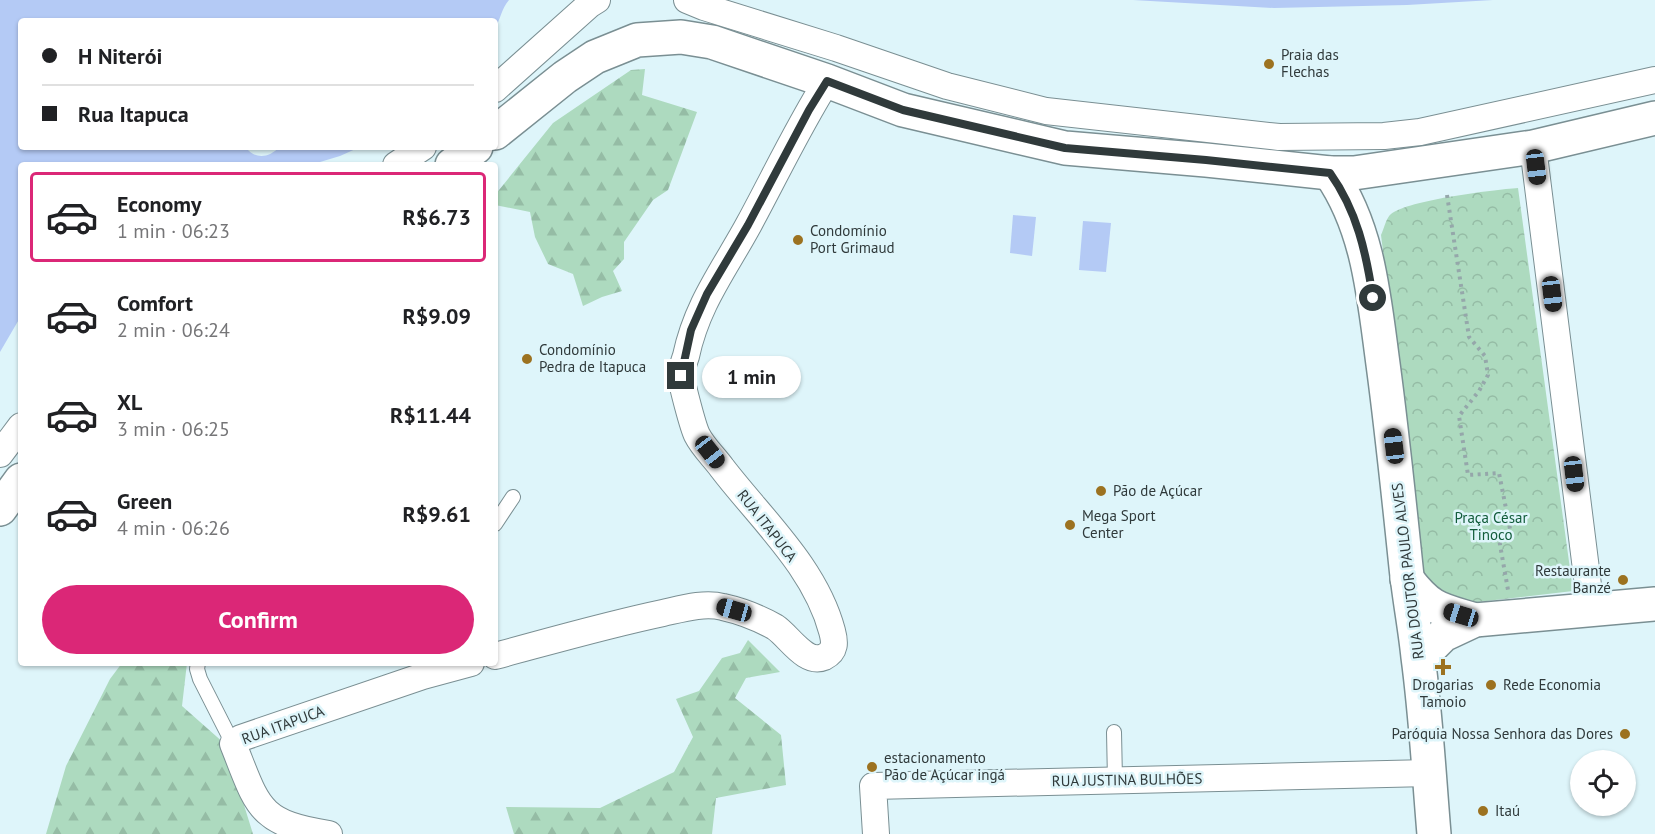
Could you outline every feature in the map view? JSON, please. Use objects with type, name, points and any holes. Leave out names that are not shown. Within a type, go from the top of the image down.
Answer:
[{"type":"main road","points":[[498,131],[565,77],[595,57],[637,40],[681,36],[712,42],[827,81],[903,110],[1065,148],[1330,173],[1354,172],[1533,147],[1655,118]]},
{"type":"main road","points":[[456,162],[472,150]]},
{"type":"main road","name":"RUA DOUTOR PAULO ALVES","points":[[1330,173],[1349,206],[1366,252],[1394,446],[1407,579],[1419,658],[1434,834]]},
{"type":"main road","points":[[0,509],[18,484]]},
{"type":"main road","points":[[1407,579],[1428,603],[1437,609],[1475,620]]},
{"type":"main road","points":[[1419,658],[1443,635],[1475,620],[1655,603]]},
{"type":"street","points":[[498,85],[597,0]]},
{"type":"street","points":[[687,0],[947,86],[1046,111],[1279,138],[1384,136],[1420,132],[1655,80]]},
{"type":"street","name":"RUA ITAPUCA","points":[[498,655],[642,618],[688,608],[719,606],[748,614],[776,628],[813,658],[822,658],[831,653],[835,645],[833,635],[815,588],[775,532],[696,435],[681,376],[691,330],[707,294],[748,225],[809,110],[827,81]]},
{"type":"street","points":[[1533,147],[1591,609]]},
{"type":"street","points":[[400,162],[418,150]]},
{"type":"street","points":[[0,454],[18,430]]},
{"type":"street","name":"RUA ITAPUCA","points":[[329,834],[302,830],[284,824],[265,812],[255,797],[233,744],[241,738],[423,676],[460,666]]},
{"type":"street","name":"RUA JUSTINA BULHÕES","points":[[876,834],[873,786],[1429,773]]},
{"type":"lane","points":[[498,519],[513,496]]},
{"type":"lane","points":[[198,666],[200,679],[233,744]]},
{"type":"lane","points":[[1114,732],[1115,780]]},
{"type":"path","points":[[1447,195],[1469,338],[1485,356],[1488,375],[1479,392],[1459,416],[1468,475],[1499,473],[1512,539],[1499,539],[1509,598]]},
{"type":"green space","points":[[645,69],[642,95],[697,112],[668,190],[653,200],[624,242],[624,259],[613,271],[622,291],[583,306],[573,274],[548,264],[535,237],[530,212],[498,206],[498,191],[553,123],[631,70]]},
{"type":"green space","name":"Praça César Tinoco","points":[[1518,188],[1573,591],[1460,604],[1436,598],[1423,575],[1381,235],[1391,214],[1415,204],[1452,196]]},
{"type":"green space","points":[[748,640],[780,672],[746,678],[735,698],[781,735],[786,785],[716,798],[712,834],[514,834],[506,807],[600,808],[674,772],[693,737],[676,699],[699,691],[722,658],[740,653]]},
{"type":"green space","points":[[120,666],[187,666],[182,706],[225,744],[253,834],[46,834],[66,766],[110,679]]},
{"type":"water","points":[[0,0],[509,0],[498,23],[498,18],[18,18],[18,150],[248,150],[262,156],[276,150],[353,150],[320,162],[18,162],[18,321],[0,352]]},
{"type":"water","points":[[1133,0],[1493,0],[1407,5],[1274,8]]},
{"type":"water","points":[[1013,215],[1036,217],[1032,256],[1010,253]]},
{"type":"water","points":[[1083,221],[1111,223],[1106,272],[1079,270]]},
{"type":"place","name":"Praia das Flechas","points":[[1269,64]]},
{"type":"place","name":"Condomínio Port Grimaud","points":[[798,240]]},
{"type":"place","name":"Condomínio Pedra de Itapuca","points":[[527,359]]},
{"type":"place","name":"Pão de Açúcar","points":[[1101,491]]},
{"type":"place","name":"Mega Sport Center","points":[[1070,525]]},
{"type":"place","name":"Restaurante Banzé","points":[[1623,580]]},
{"type":"place","name":"Drogarias Tamoio","points":[[1443,667]]},
{"type":"place","name":"Rede Economia","points":[[1491,685]]},
{"type":"place","name":"Paróquia Nossa Senhora das Dores","points":[[1625,734]]},
{"type":"place","name":"estacionamento Pão de Açúcar ingá","points":[[872,767]]},
{"type":"place","name":"Itaú","points":[[1483,811]]},
{"type":"route","points":[[681,376],[691,330],[707,294],[748,225],[809,110],[827,81],[903,110],[1065,148],[1330,173],[1340,187],[1358,226],[1366,252],[1373,298]]}]
